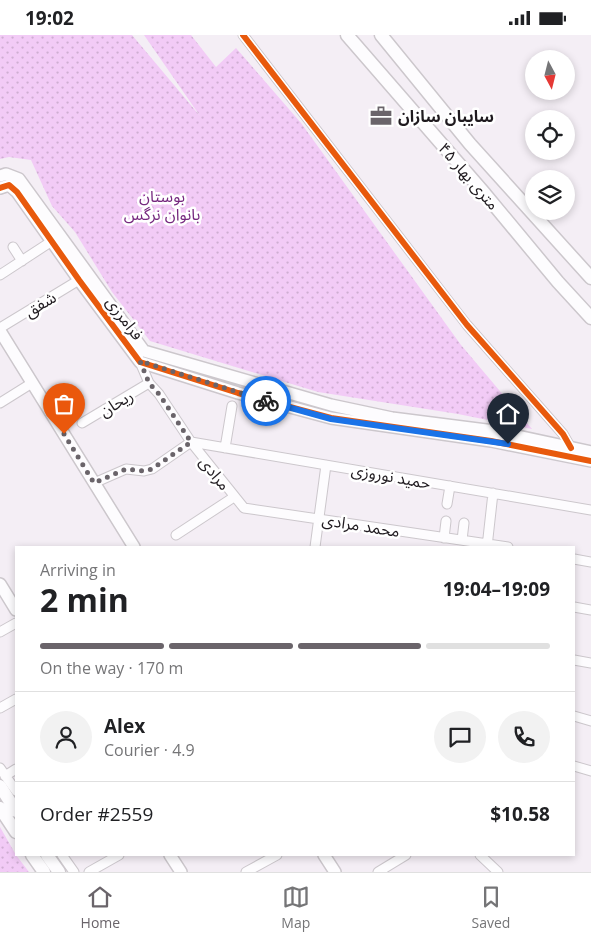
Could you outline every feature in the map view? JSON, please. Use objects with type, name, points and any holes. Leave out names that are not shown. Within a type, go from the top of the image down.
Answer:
[{"type":"main road","name":"۴۵ متری بهار","points":[[347,35],[591,318]]},
{"type":"main road","name":"۴۵ متری بهار","points":[[381,35],[470,144],[591,278]]},
{"type":"main road","points":[[2,781],[15,809]]},
{"type":"main road","points":[[0,808],[15,830]]},
{"type":"main road","points":[[33,856],[44,872]]},
{"type":"main road","points":[[48,856],[59,872]]},
{"type":"street","points":[[243,35],[467,325],[563,433],[571,448]]},
{"type":"street","name":"فرامرزی","points":[[0,176],[6,174],[19,179],[144,351],[331,405],[392,419],[494,431],[591,452]]},
{"type":"street","name":"فرامرزی","points":[[5,186],[17,192],[79,280],[140,361],[238,393],[331,419],[491,441],[591,461]]},
{"type":"street","points":[[0,275],[52,241]]},
{"type":"street","points":[[12,247],[22,261]]},
{"type":"street","name":"شفق","points":[[0,329],[79,280]]},
{"type":"street","points":[[0,329],[133,546]]},
{"type":"street","name":"مرادی","points":[[140,361],[149,383],[159,394],[191,442],[244,508]]},
{"type":"street","points":[[0,403],[32,383]]},
{"type":"street","name":"ریحان","points":[[82,423],[149,383]]},
{"type":"street","points":[[226,448],[232,405]]},
{"type":"street","points":[[94,483],[126,469],[144,471],[152,469],[191,442]]},
{"type":"street","name":"حمید نوروزی","points":[[191,442],[591,510]]},
{"type":"street","points":[[316,546],[326,465]]},
{"type":"street","points":[[447,504],[450,486]]},
{"type":"street","points":[[488,546],[493,493]]},
{"type":"street","points":[[176,535],[234,497]]},
{"type":"street","name":"محمد مرادی","points":[[244,508],[462,540],[488,546]]},
{"type":"street","points":[[444,538],[446,521]]},
{"type":"street","points":[[462,540],[464,523]]},
{"type":"street","points":[[575,559],[591,561]]},
{"type":"street","points":[[0,584],[15,607]]},
{"type":"street","points":[[575,607],[591,610]]},
{"type":"street","points":[[0,632],[15,624]]},
{"type":"street","points":[[575,660],[591,663]]},
{"type":"street","points":[[0,708],[15,700]]},
{"type":"street","points":[[575,716],[591,721]]},
{"type":"street","points":[[575,766],[591,771]]},
{"type":"street","points":[[0,767],[2,781],[15,790]]},
{"type":"street","points":[[2,781],[15,770]]},
{"type":"street","points":[[63,856],[74,872]]},
{"type":"street","points":[[89,872],[117,856]]},
{"type":"street","points":[[171,856],[181,872]]},
{"type":"street","points":[[246,872],[275,856]]},
{"type":"street","points":[[325,856],[335,872]]},
{"type":"street","points":[[378,872],[404,856]]},
{"type":"street","points":[[481,856],[498,872]]},
{"type":"green space","name":"بوستان بانوان نرگس","points":[[0,35],[132,35],[200,116],[144,35],[191,35],[216,67],[236,48],[301,123],[461,345],[532,429],[458,414],[318,392],[150,341],[112,292],[75,232],[52,206],[31,160],[9,157],[0,159]]},
{"type":"green space","points":[[0,827],[15,856],[29,872],[0,872]]},
{"type":"cycle path","points":[[243,35],[467,325],[563,434],[571,448]]},
{"type":"cycle path","points":[[0,188],[9,185],[17,192],[140,362],[238,393],[331,418],[491,441],[591,461]]},
{"type":"way so far","points":[[64,434],[94,483],[126,469],[144,471],[152,469],[191,442],[159,394],[149,383],[140,361],[266,401]]},
{"type":"place","name":"سایبان سازان","points":[[381,116]]},
{"type":"route","points":[[266,401],[331,419],[508,444]]}]
